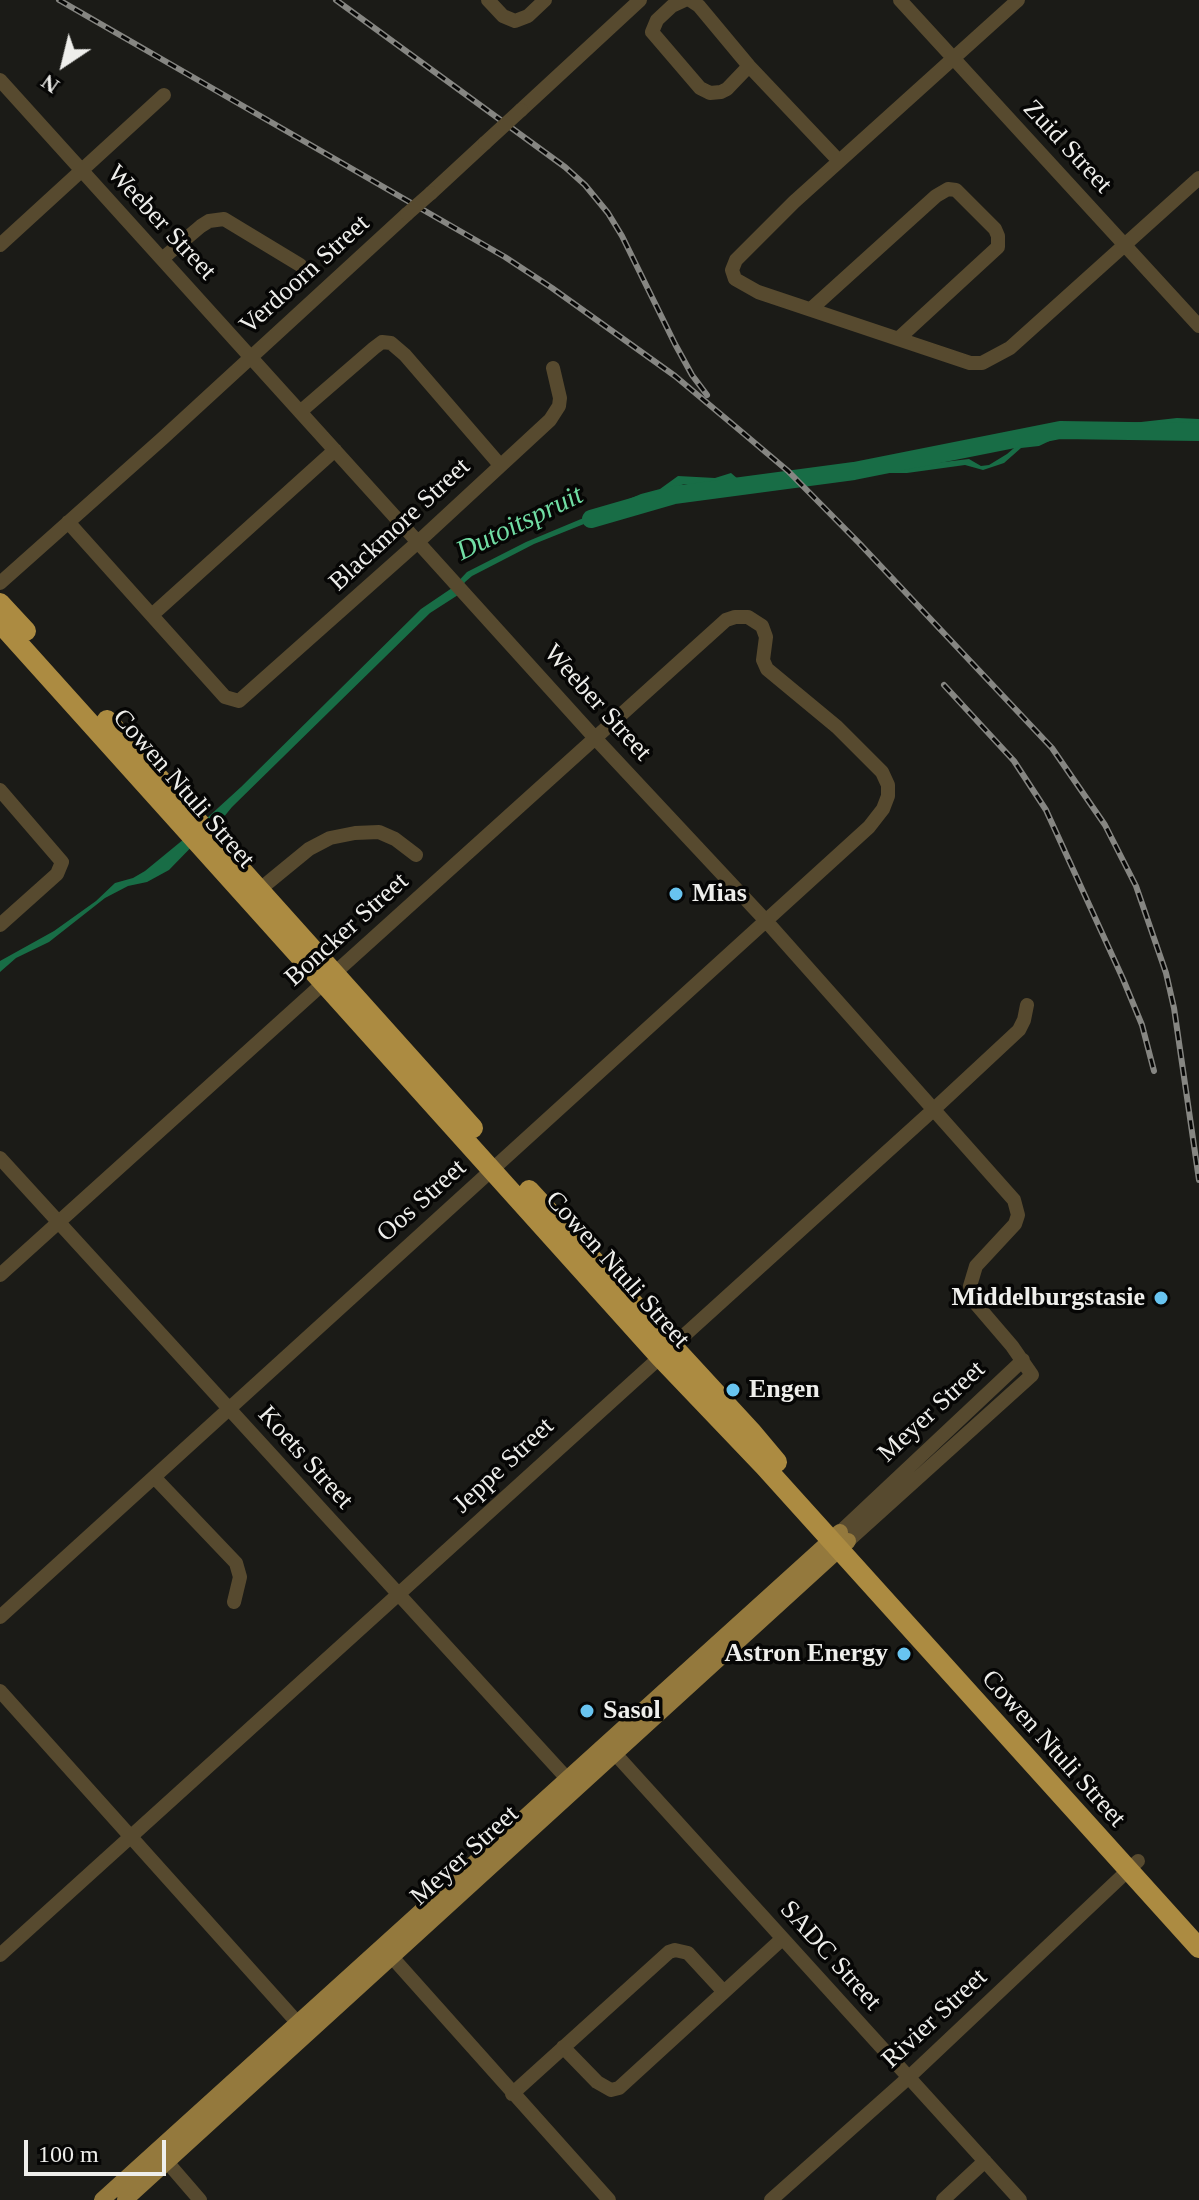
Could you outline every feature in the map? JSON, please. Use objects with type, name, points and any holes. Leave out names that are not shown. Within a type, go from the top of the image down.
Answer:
[{"type":"highway","name":"Cowen Ntuli Street","points":[[0,603],[208,845],[764,1466],[839,1541],[1133,1865],[1199,1948]]},
{"type":"highway","name":"Cowen Ntuli Street","points":[[0,623],[194,828]]},
{"type":"highway","name":"Cowen Ntuli Street","points":[[208,845],[259,890],[328,979]]},
{"type":"highway","name":"Cowen Ntuli Street","points":[[1133,1865],[1199,1927]]},
{"type":"main road","name":"Meyer Street","points":[[125,2200],[168,2163],[303,2029],[391,1956],[571,1783],[839,1541]]},
{"type":"main road","points":[[102,2200],[303,2029],[571,1783]]},
{"type":"street","points":[[488,0],[503,16],[515,21],[528,16],[545,0]]},
{"type":"street","name":"Verdoorn Street","points":[[0,583],[163,438],[640,0]]},
{"type":"street","points":[[749,66],[727,89],[710,93],[700,88],[652,32],[657,20],[672,6],[687,0],[727,37],[749,66],[839,161]]},
{"type":"street","name":"Zuid Street","points":[[900,0],[1199,326]]},
{"type":"street","points":[[1018,0],[839,161],[739,257],[733,264],[733,276],[758,292],[970,363],[982,363],[1010,348],[1199,178]]},
{"type":"street","name":"Weeber Street","points":[[0,80],[595,738],[767,922],[932,1111],[1008,1192],[1017,1208],[1015,1224],[976,1266],[970,1286],[976,1304],[1032,1375]]},
{"type":"street","points":[[0,245],[164,95]]},
{"type":"street","points":[[811,309],[936,196],[948,189],[956,190],[995,229],[998,247],[898,339]]},
{"type":"street","points":[[162,259],[201,226],[209,221],[224,219],[300,265]]},
{"type":"street","points":[[300,412],[374,348],[386,342],[405,355],[500,465]]},
{"type":"street","name":"Blackmore Street","points":[[152,615],[225,697],[239,701],[418,542],[554,414],[560,398],[553,368]]},
{"type":"street","points":[[68,522],[152,615],[335,450]]},
{"type":"street","name":"Boncker Street","points":[[0,1275],[726,620],[748,617],[762,626],[766,633],[763,660],[767,669],[837,727],[875,764],[888,785],[888,796],[876,819]]},
{"type":"street","points":[[0,790],[59,856],[62,867],[0,925]]},
{"type":"street","name":"Oos Street","points":[[0,1617],[767,922],[876,819]]},
{"type":"street","points":[[259,890],[309,849],[330,838],[379,832],[395,839],[416,855]]},
{"type":"street","name":"Jeppe Street","points":[[0,1955],[932,1111],[1019,1030],[1027,1005]]},
{"type":"street","name":"Koets Street","points":[[0,1158],[571,1783]]},
{"type":"street","name":"Meyer Street","points":[[839,1541],[1023,1360]]},
{"type":"street","name":"Meyer Street","points":[[839,1541],[1032,1375]]},
{"type":"street","points":[[154,1477],[236,1563],[240,1577],[234,1602]]},
{"type":"street","points":[[0,1691],[303,2029]]},
{"type":"street","name":"SADC Street","points":[[610,1749],[1020,2200]]},
{"type":"street","name":"Rivier Street","points":[[771,2200],[908,2078],[1133,1865]]},
{"type":"street","points":[[563,2047],[597,2082],[611,2090],[619,2088],[782,1939]]},
{"type":"street","points":[[512,2094],[675,1950],[688,1953],[724,1992]]},
{"type":"street","points":[[391,1956],[609,2200]]},
{"type":"street","points":[[943,2200],[985,2161]]},
{"type":"street","points":[[168,2163],[200,2200]]},
{"type":"shaded area","points":[[1177,418],[1199,419],[1199,426],[1079,427],[1039,446],[1021,448],[1004,463],[983,470],[965,465],[858,478],[855,466],[909,466],[969,459],[981,466],[989,465],[1021,442],[1049,436],[1059,425],[1076,422],[1123,424]]},
{"type":"shaded area","points":[[731,473],[738,479],[684,484],[534,544],[472,576],[458,595],[430,613],[169,870],[105,898],[49,942],[16,958],[0,972],[0,961],[54,931],[115,883],[145,871],[184,839],[421,609],[452,588],[467,572],[526,542],[660,489],[678,476],[715,478]]},
{"type":"waterway","name":"Dutoitspruit","points":[[591,519],[674,495],[854,471],[1060,430],[1199,432]]},
{"type":"railway","points":[[59,0],[505,257],[552,288],[675,376],[788,471],[859,543],[1052,748],[1105,825],[1136,886],[1166,973],[1199,1180]]},
{"type":"railway","points":[[336,0],[565,167],[585,185],[622,236],[675,344],[707,395]]},
{"type":"railway","points":[[944,685],[1014,761],[1046,810],[1123,979],[1142,1025],[1154,1071]]},
{"type":"place","name":"Mias","points":[[676,894]]},
{"type":"place","name":"Middelburgstasie","points":[[1161,1298]]},
{"type":"place","name":"Engen","points":[[733,1390]]},
{"type":"place","name":"Astron Energy","points":[[904,1654]]},
{"type":"place","name":"Sasol","points":[[587,1711]]}]
